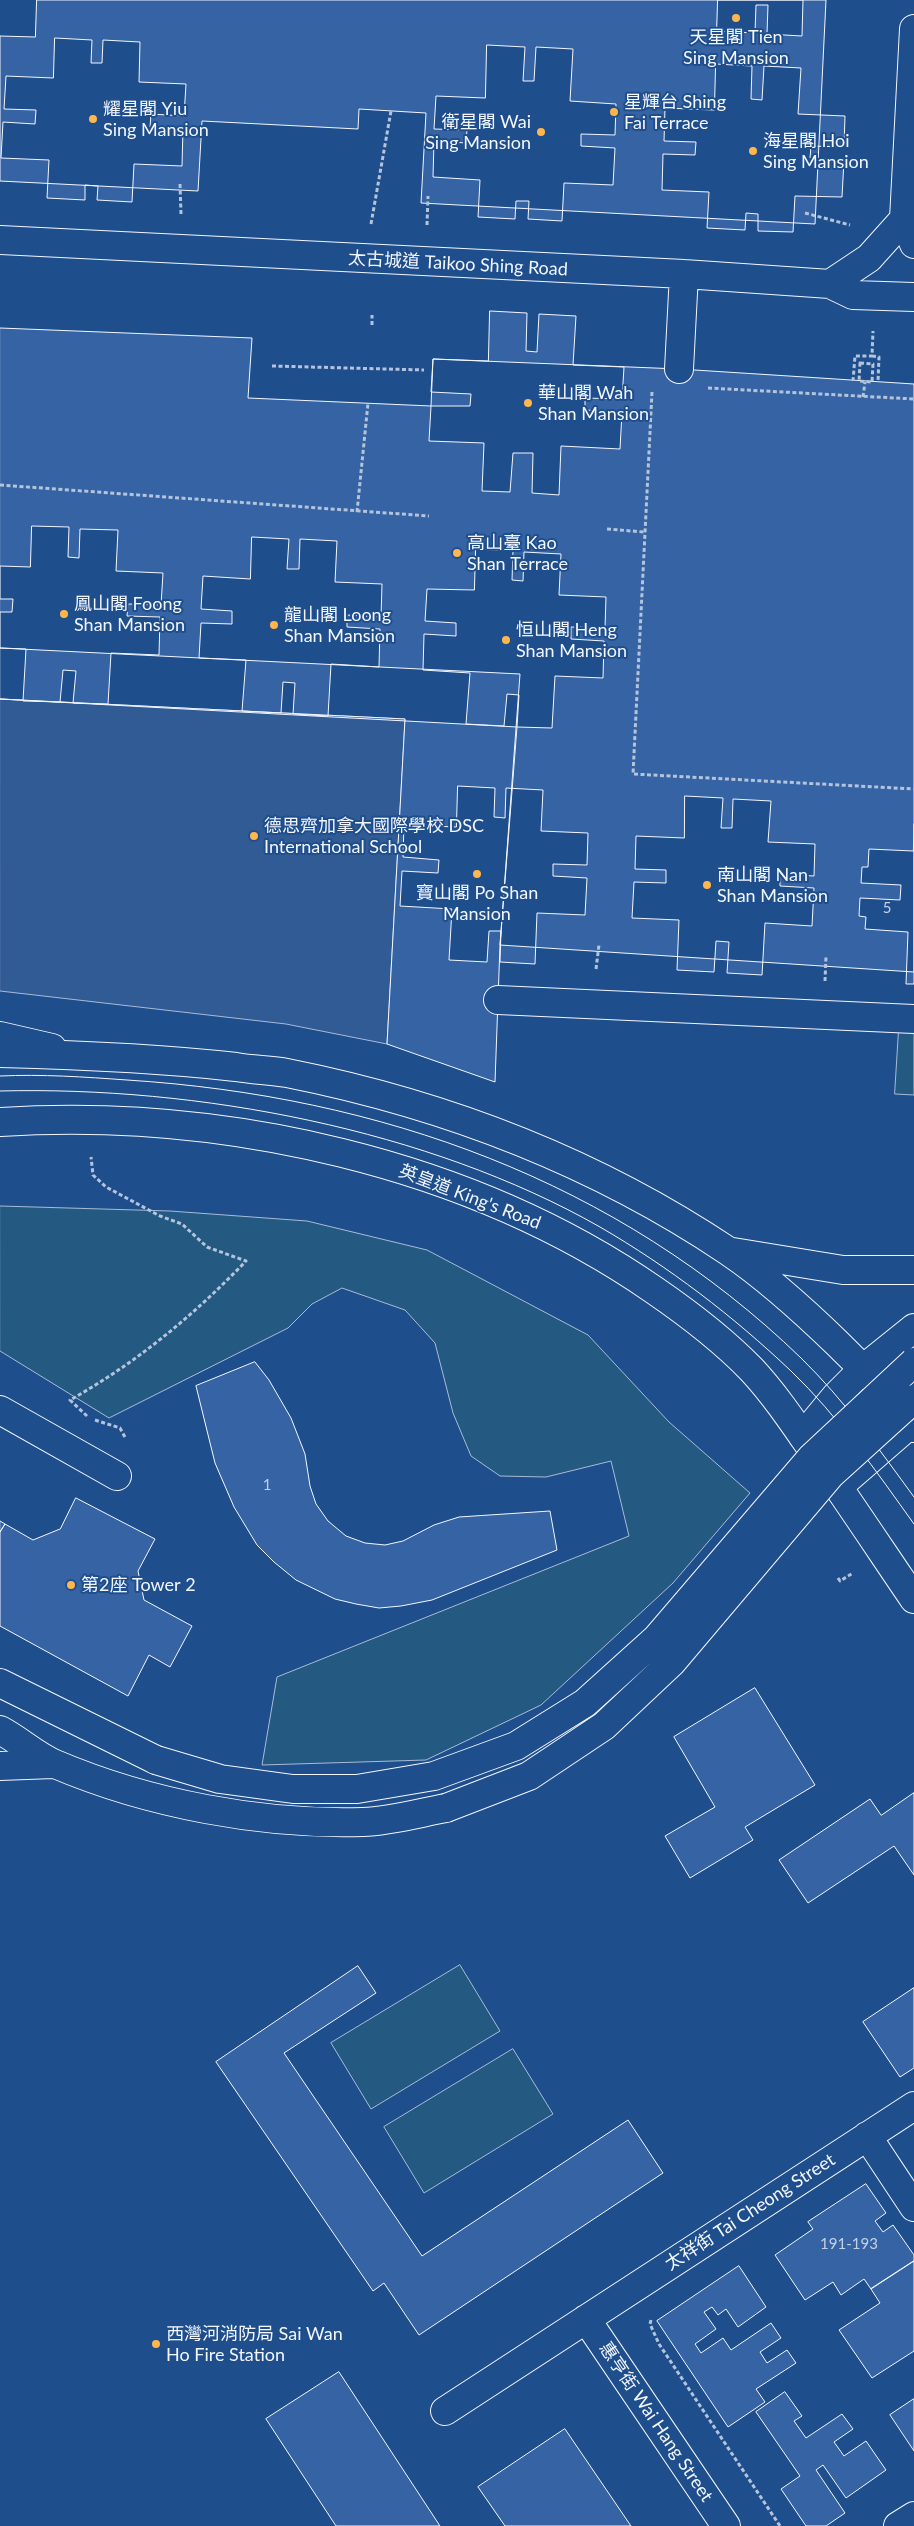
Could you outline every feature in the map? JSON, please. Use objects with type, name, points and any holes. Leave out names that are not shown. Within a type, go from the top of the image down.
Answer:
[{"type":"main road","points":[[914,29],[904,219],[914,244]]},
{"type":"main road","points":[[830,284],[869,258],[904,219]]},
{"type":"main road","name":"太古城道 Taikoo Shing Road","points":[[0,240],[684,274],[830,284],[853,295],[914,297]]},
{"type":"main road","points":[[679,369],[684,274]]},
{"type":"main road","points":[[498,1000],[914,1019]]},
{"type":"main road","points":[[0,1036],[86,1055]]},
{"type":"main road","points":[[0,1053],[86,1055],[187,1061],[284,1073],[370,1091],[466,1121],[544,1151],[629,1192],[729,1252],[779,1291],[913,1418]]},
{"type":"main road","name":"英皇道 King's Road","points":[[0,1122],[118,1120],[216,1130],[304,1144],[388,1166],[462,1190],[534,1219],[588,1248],[683,1311],[721,1340],[753,1372],[803,1436],[914,1599]]},
{"type":"main road","points":[[729,1252],[843,1270],[914,1270]]},
{"type":"main road","points":[[803,1436],[863,1369],[914,1328]]},
{"type":"main road","points":[[0,1683],[156,1760],[220,1779],[293,1789],[357,1789],[434,1776],[516,1746],[585,1703],[656,1639],[811,1458],[914,1362]]},
{"type":"main road","points":[[0,1410],[117,1476]]},
{"type":"main road","points":[[838,1487],[913,1418]]},
{"type":"main road","points":[[0,1730],[53,1764],[147,1796],[216,1811],[292,1820],[365,1822],[446,1808],[529,1776],[604,1726],[672,1662],[832,1474],[913,1418]]},
{"type":"main road","points":[[0,1766],[53,1764]]},
{"type":"main road","name":"太祥街 Tai Cheong Street","points":[[445,2411],[914,2106]]},
{"type":"main road","points":[[867,2136],[914,2207]]},
{"type":"main road","name":"惠亨街 Wai Hang Street","points":[[586,2319],[726,2526]]},
{"type":"main road","points":[[898,2526],[914,2516]]},
{"type":"path","points":[[370,231],[391,111]]},
{"type":"path","points":[[180,184],[181,222]]},
{"type":"path","points":[[427,235],[428,196]]},
{"type":"path","points":[[805,213],[852,225]]},
{"type":"path","points":[[372,315],[372,326]]},
{"type":"path","points":[[872,356],[874,322]]},
{"type":"path","points":[[853,381],[855,356],[872,356],[879,357],[878,382]]},
{"type":"path","points":[[860,363],[873,364],[872,382],[866,382],[859,382],[860,363]]},
{"type":"path","points":[[272,366],[424,370]]},
{"type":"path","points":[[863,396],[866,382]]},
{"type":"path","points":[[653,386],[633,774],[914,789]]},
{"type":"path","points":[[700,388],[914,399]]},
{"type":"path","points":[[357,512],[368,403]]},
{"type":"path","points":[[0,485],[429,516]]},
{"type":"path","points":[[607,529],[644,532]]},
{"type":"path","points":[[598,956],[599,944]]},
{"type":"path","points":[[826,956],[826,970]]},
{"type":"path","points":[[90,1157],[93,1175],[106,1187],[160,1216],[182,1224],[207,1247],[246,1261],[186,1320],[105,1380],[70,1400],[89,1418],[120,1428],[136,1454],[117,1476]]},
{"type":"path","points":[[659,2344],[780,2526]]},
{"type":"shaded area","name":"德思齊加拿大國際學校 DSC International School","points":[[0,699],[405,719],[387,1044],[286,1024],[0,991]]},
{"type":"shaded area","points":[[899,1029],[914,1029],[914,1095],[895,1094]]},
{"type":"shaded area","points":[[0,1206],[170,1211],[307,1221],[427,1250],[588,1335],[669,1422],[750,1493],[673,1583],[541,1705],[426,1760],[262,1765],[277,1677],[629,1536],[611,1461],[546,1477],[500,1476],[471,1456],[453,1413],[435,1343],[405,1310],[342,1288],[312,1304],[288,1328],[109,1418],[0,1351]]},
{"type":"shaded area","points":[[460,1965],[500,2031],[371,2109],[331,2043]]},
{"type":"shaded area","points":[[513,2049],[553,2114],[424,2193],[384,2127]]},
{"type":"building","name":"星輝台 Shing Fai Terrace","points":[[37,0],[826,0],[815,224],[421,203],[426,113],[359,109],[358,129],[202,121],[198,191],[0,181],[0,36],[35,37]]},
{"type":"building","name":"天星閣 Tien Sing Mansion","points":[[718,0],[803,0],[802,36],[767,34],[768,5],[756,5],[755,33],[717,31]]},
{"type":"building","name":"耀星閣 Yiu Sing Mansion","points":[[55,38],[92,40],[91,63],[102,63],[103,40],[140,42],[139,82],[186,84],[184,116],[151,114],[150,127],[183,128],[182,166],[134,164],[132,202],[97,200],[98,186],[85,185],[85,200],[47,198],[49,160],[1,158],[3,122],[35,124],[36,110],[4,109],[6,76],[53,78]]},
{"type":"building","name":"衛星閣 Wai Sing Mansion","points":[[487,45],[525,47],[523,81],[534,81],[536,47],[573,49],[570,101],[616,104],[615,135],[581,134],[581,146],[615,148],[613,185],[564,183],[562,221],[528,219],[529,201],[516,201],[515,219],[478,217],[480,180],[433,177],[434,141],[466,143],[467,130],[434,129],[436,96],[485,98]]},
{"type":"building","name":"海星閣 Hoi Sing Mansion","points":[[716,64],[752,66],[751,99],[762,100],[764,66],[801,68],[798,114],[845,116],[844,147],[811,146],[810,158],[844,160],[842,197],[795,196],[793,232],[758,231],[758,214],[746,213],[745,230],[707,228],[709,192],[662,190],[663,154],[695,155],[696,142],[664,141],[665,108],[714,110]]},
{"type":"building","name":"華山閣 Wah Shan Mansion","points":[[490,311],[527,313],[526,351],[537,352],[539,314],[576,316],[573,365],[624,367],[622,399],[585,398],[585,410],[622,412],[620,449],[561,446],[559,495],[532,493],[533,453],[513,453],[510,492],[482,491],[484,443],[429,441],[431,406],[470,406],[471,394],[431,392],[433,359],[488,361]]},
{"type":"building","name":"高山臺 Kao Shan Terrace","points":[[0,328],[252,338],[248,398],[431,406],[433,359],[679,369],[914,384],[914,972],[500,945],[517,727],[0,699]]},
{"type":"building","name":"鳳山閣 Foong Shan Mansion","points":[[32,526],[69,527],[68,557],[79,558],[80,529],[118,530],[116,571],[163,573],[161,605],[128,604],[127,616],[160,617],[159,655],[111,653],[108,704],[73,703],[76,671],[63,670],[60,702],[23,701],[26,649],[0,648],[0,612],[12,612],[13,599],[0,599],[0,566],[30,567]]},
{"type":"building","name":"龍山閣 Loong Shan Mansion","points":[[252,537],[289,539],[287,569],[299,569],[300,539],[337,541],[335,582],[382,584],[381,617],[347,615],[347,627],[380,629],[379,667],[331,664],[328,716],[293,714],[295,683],[283,682],[281,713],[242,711],[246,660],[199,658],[201,623],[232,624],[232,611],[201,609],[203,576],[250,579]]},
{"type":"building","name":"恒山閣 Heng Shan Mansion","points":[[476,549],[513,551],[512,580],[523,581],[524,552],[561,554],[559,595],[606,597],[605,628],[571,627],[571,639],[604,641],[603,678],[555,676],[552,728],[517,727],[519,695],[507,694],[504,726],[466,724],[470,673],[423,670],[424,634],[456,636],[456,623],[425,621],[427,589],[474,590]]},
{"type":"building","points":[[0,648],[520,674],[500,945],[495,1082],[387,1044],[405,719],[0,699]]},
{"type":"building","name":"寶山閣 Po Shan Mansion","points":[[458,786],[495,788],[494,817],[505,818],[506,788],[543,790],[541,831],[588,833],[587,865],[553,864],[553,876],[587,878],[585,915],[537,913],[535,964],[500,962],[501,931],[489,931],[487,962],[449,960],[452,909],[400,906],[402,871],[438,873],[439,860],[403,857],[404,825],[456,827]]},
{"type":"building","name":"南山閣 Nan Shan Mansion","points":[[685,796],[723,798],[721,828],[732,828],[733,799],[771,801],[768,842],[815,844],[814,876],[780,874],[780,886],[814,888],[812,926],[765,923],[762,975],[727,973],[729,942],[716,941],[714,972],[677,970],[679,920],[632,918],[634,882],[666,883],[666,870],[635,869],[636,836],[684,838]]},
{"type":"building","points":[[914,824],[914,984],[906,984],[908,932],[865,929],[866,917],[859,916],[860,898],[900,900],[901,885],[861,883],[862,867],[868,867],[869,849],[913,851]]},
{"type":"building","points":[[255,1362],[269,1380],[291,1418],[305,1454],[310,1486],[316,1504],[328,1521],[346,1536],[365,1543],[385,1545],[403,1541],[434,1525],[459,1517],[550,1511],[557,1550],[432,1600],[401,1606],[379,1608],[335,1599],[296,1580],[257,1545],[234,1507],[215,1463],[196,1386]]},
{"type":"building","name":"第2座 Tower 2","points":[[76,1498],[155,1539],[138,1571],[144,1600],[192,1626],[170,1667],[149,1655],[128,1696],[0,1626],[0,1532],[5,1524],[33,1540],[60,1529]]},
{"type":"building","points":[[0,1521],[5,1524],[0,1532]]},
{"type":"building","points":[[755,1688],[815,1785],[745,1827],[753,1840],[690,1878],[665,1836],[715,1807],[674,1737]]},
{"type":"building","points":[[914,1793],[914,1875],[894,1846],[808,1903],[779,1860],[870,1799],[881,1815]]},
{"type":"building","points":[[358,1966],[376,1993],[284,2053],[422,2256],[628,2120],[663,2173],[419,2335],[384,2283],[373,2291],[216,2062]]},
{"type":"building","points":[[914,1988],[914,2068],[900,2077],[863,2022]]},
{"type":"building","points":[[866,2184],[886,2213],[875,2221],[883,2232],[893,2225],[914,2255],[914,2261],[871,2289],[864,2279],[841,2295],[833,2282],[805,2300],[775,2255],[813,2229],[808,2222]]},
{"type":"building","points":[[914,2261],[914,2351],[872,2378],[839,2330],[880,2303],[871,2289]]},
{"type":"building","points":[[739,2266],[766,2307],[738,2327],[726,2309],[718,2315],[712,2307],[704,2312],[716,2329],[695,2344],[701,2353],[723,2338],[731,2350],[771,2323],[781,2338],[760,2352],[767,2363],[787,2350],[796,2363],[756,2389],[765,2402],[728,2427],[657,2321]]},
{"type":"building","points":[[339,2372],[440,2526],[336,2526],[266,2419]]},
{"type":"building","points":[[785,2392],[802,2416],[794,2421],[806,2438],[842,2414],[853,2429],[834,2442],[844,2456],[866,2441],[886,2470],[846,2498],[823,2465],[816,2470],[845,2513],[826,2526],[806,2526],[781,2489],[800,2476],[756,2412]]},
{"type":"building","points":[[914,2399],[914,2451],[890,2415]]},
{"type":"building","points":[[565,2429],[631,2526],[505,2526],[478,2487]]},
{"type":"tram line","points":[[0,1076],[48,1076],[127,1080],[221,1089],[313,1105],[402,1128],[490,1158],[573,1196],[654,1242],[730,1296],[801,1358],[846,1408],[914,1497]]},
{"type":"tram line","points":[[0,1091],[75,1091],[153,1096],[231,1106],[309,1120],[387,1140],[461,1164],[533,1193],[626,1242],[700,1293],[746,1331],[791,1371],[825,1406],[856,1444],[914,1524]]},
{"type":"place","name":"天星閣 Tien Sing Mansion","points":[[736,18]]},
{"type":"place","name":"星輝台 Shing Fai Terrace","points":[[614,112]]},
{"type":"place","name":"耀星閣 Yiu Sing Mansion","points":[[93,119]]},
{"type":"place","name":"衛星閣 Wai Sing Mansion","points":[[541,132]]},
{"type":"place","name":"海星閣 Hoi Sing Mansion","points":[[753,151]]},
{"type":"place","name":"華山閣 Wah Shan Mansion","points":[[528,403]]},
{"type":"place","name":"高山臺 Kao Shan Terrace","points":[[457,553]]},
{"type":"place","name":"鳳山閣 Foong Shan Mansion","points":[[64,614]]},
{"type":"place","name":"龍山閣 Loong Shan Mansion","points":[[274,625]]},
{"type":"place","name":"恒山閣 Heng Shan Mansion","points":[[506,640]]},
{"type":"place","name":"德思齊加拿大國際學校 DSC International School","points":[[254,836]]},
{"type":"place","name":"寶山閣 Po Shan Mansion","points":[[477,874]]},
{"type":"place","name":"南山閣 Nan Shan Mansion","points":[[707,885]]},
{"type":"place","name":"第2座 Tower 2","points":[[71,1585]]},
{"type":"place","name":"西灣河消防局 Sai Wan Ho Fire Station","points":[[156,2344]]}]
